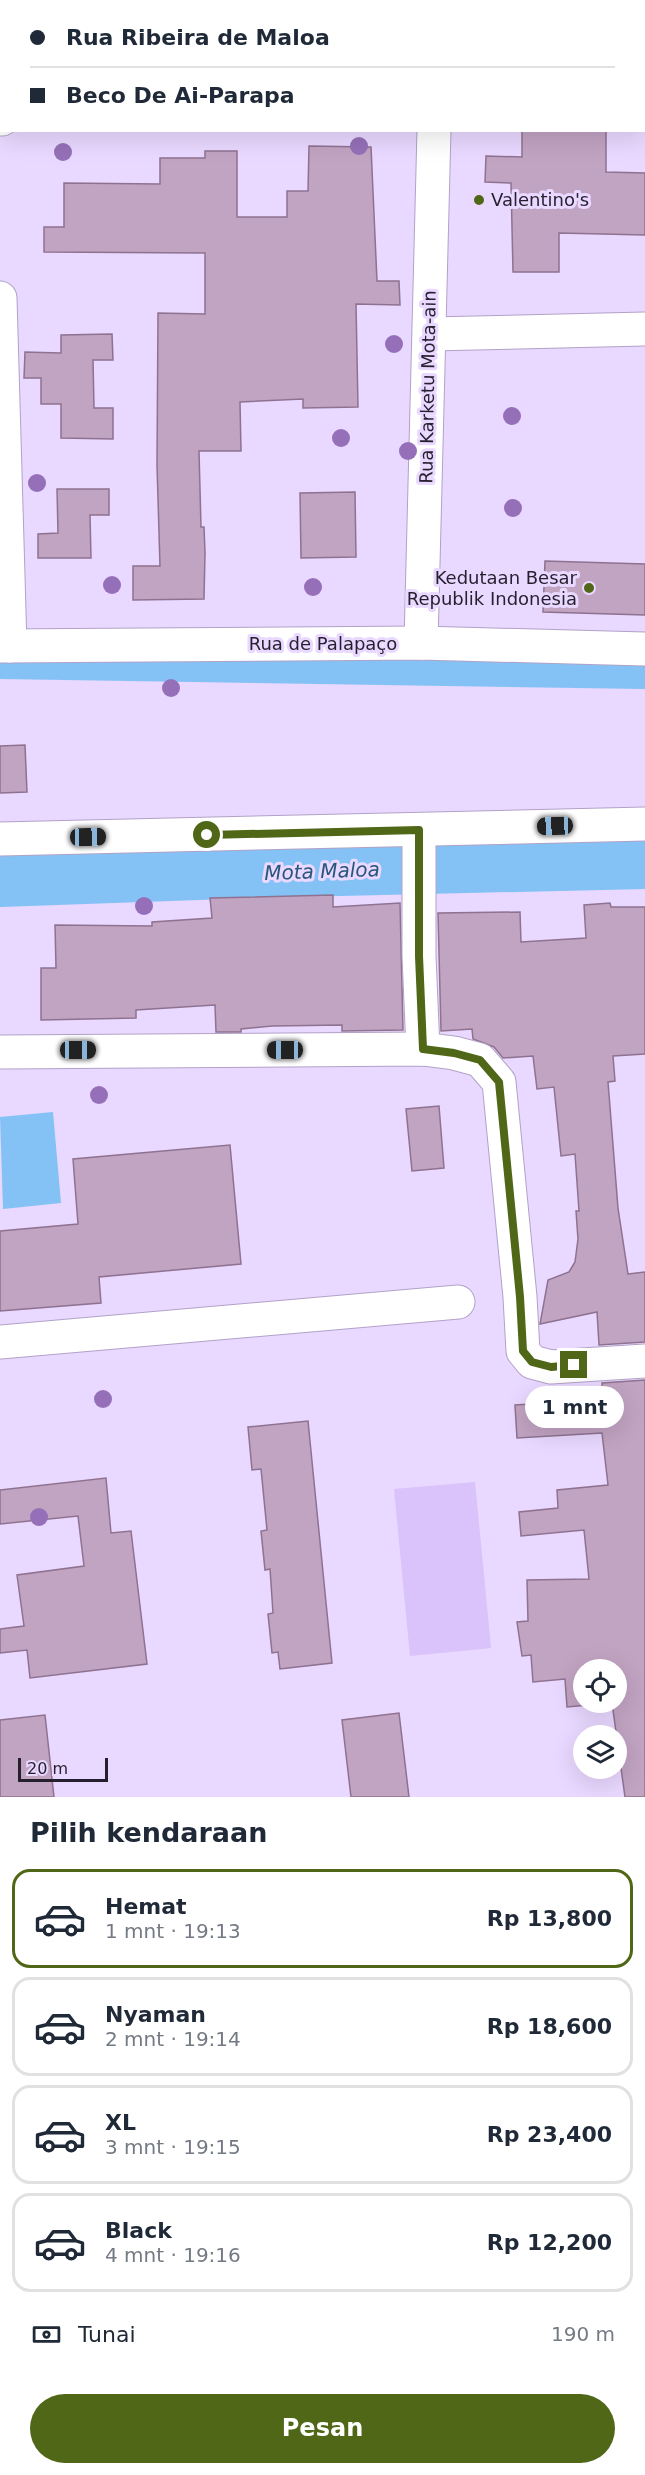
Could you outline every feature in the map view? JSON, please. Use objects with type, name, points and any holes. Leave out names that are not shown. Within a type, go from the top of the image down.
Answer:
[{"type":"street","name":"Rua Karketu Mota-ain","points":[[421,643],[434,132]]},
{"type":"street","points":[[0,298],[5,646]]},
{"type":"street","points":[[430,334],[645,329]]},
{"type":"street","name":"Rua de Palapaço","points":[[5,646],[421,643],[645,649]]},
{"type":"street","points":[[0,839],[645,824]]},
{"type":"street","points":[[419,830],[423,1049]]},
{"type":"street","points":[[0,1052],[423,1049],[454,1053],[480,1060],[499,1082],[520,1297],[523,1351],[532,1362],[551,1367],[645,1360]]},
{"type":"street","points":[[0,1342],[458,1302]]},
{"type":"shaded area","points":[[475,1482],[491,1648],[410,1656],[394,1489]]},
{"type":"water","points":[[53,1112],[61,1203],[3,1209],[0,1117]]},
{"type":"building","points":[[522,132],[606,132],[606,172],[645,173],[645,235],[559,233],[559,272],[513,272],[511,183],[485,182],[486,156],[522,157]]},
{"type":"building","points":[[309,146],[371,147],[377,281],[399,281],[400,305],[356,304],[358,407],[303,408],[303,399],[240,402],[241,451],[199,451],[201,527],[204,527],[205,553],[204,599],[133,600],[133,566],[160,566],[157,465],[158,313],[205,314],[205,253],[44,252],[44,227],[64,227],[64,183],[160,184],[160,158],[205,158],[205,151],[237,151],[237,217],[287,217],[287,191],[308,191]]},
{"type":"building","points":[[112,334],[113,360],[93,360],[94,408],[113,408],[113,439],[61,438],[61,404],[41,404],[41,378],[24,378],[25,352],[61,353],[61,335]]},
{"type":"building","points":[[57,489],[109,489],[109,515],[90,515],[91,558],[38,558],[38,534],[58,533]]},
{"type":"building","points":[[355,492],[356,557],[301,558],[300,493]]},
{"type":"building","points":[[545,561],[645,564],[645,615],[543,612]]},
{"type":"building","points":[[25,745],[27,792],[0,793],[0,746]]},
{"type":"building","points":[[333,895],[333,907],[400,903],[403,1030],[342,1031],[342,1025],[272,1026],[241,1029],[241,1032],[216,1032],[215,1005],[136,1010],[136,1018],[41,1020],[41,968],[56,968],[55,925],[152,926],[152,922],[212,918],[210,898]]},
{"type":"building","points":[[610,903],[611,907],[645,907],[645,1054],[613,1056],[615,1081],[608,1082],[618,1208],[628,1274],[645,1272],[645,1342],[599,1345],[597,1312],[540,1324],[548,1280],[569,1272],[575,1262],[578,1239],[576,1211],[579,1211],[575,1154],[561,1156],[554,1087],[537,1089],[533,1056],[503,1058],[494,1047],[473,1039],[472,1029],[441,1031],[438,913],[520,912],[521,942],[586,938],[584,905]]},
{"type":"building","points":[[439,1106],[444,1168],[412,1171],[406,1109]]},
{"type":"building","points":[[230,1145],[241,1264],[99,1277],[101,1303],[0,1311],[0,1231],[78,1224],[73,1159]]},
{"type":"building","points":[[645,1380],[645,1797],[625,1797],[623,1779],[627,1779],[627,1725],[615,1725],[613,1713],[627,1713],[627,1659],[573,1659],[573,1706],[567,1707],[565,1679],[533,1682],[531,1655],[522,1656],[517,1622],[528,1621],[527,1580],[589,1579],[584,1530],[521,1536],[519,1512],[558,1508],[557,1490],[608,1485],[602,1433],[517,1438],[515,1405],[603,1400],[602,1383]]},
{"type":"building","points":[[308,1421],[332,1663],[280,1669],[278,1652],[272,1653],[268,1614],[273,1613],[270,1569],[265,1570],[261,1531],[267,1530],[261,1469],[252,1470],[248,1427]]},
{"type":"building","points":[[106,1478],[111,1533],[131,1531],[147,1664],[30,1678],[27,1650],[0,1653],[0,1629],[24,1626],[17,1575],[84,1566],[78,1516],[0,1524],[0,1490]]},
{"type":"building","points":[[399,1713],[409,1797],[351,1797],[342,1720]]},
{"type":"building","points":[[45,1715],[54,1797],[0,1797],[0,1720]]},
{"type":"waterway","points":[[0,663],[645,673]]},
{"type":"waterway","points":[[0,869],[645,850]]},
{"type":"waterway","name":"Mota Maloa","points":[[0,880],[255,871],[645,862]]},
{"type":"place","name":"Valentino's","points":[[479,200]]},
{"type":"place","name":"Kedutaan Besar Republik Indonesia","points":[[589,588]]},
{"type":"route","points":[[207,835],[419,830],[419,956],[423,1049],[454,1053],[480,1060],[499,1082],[520,1297],[523,1351],[532,1362],[551,1367],[574,1365]]}]
